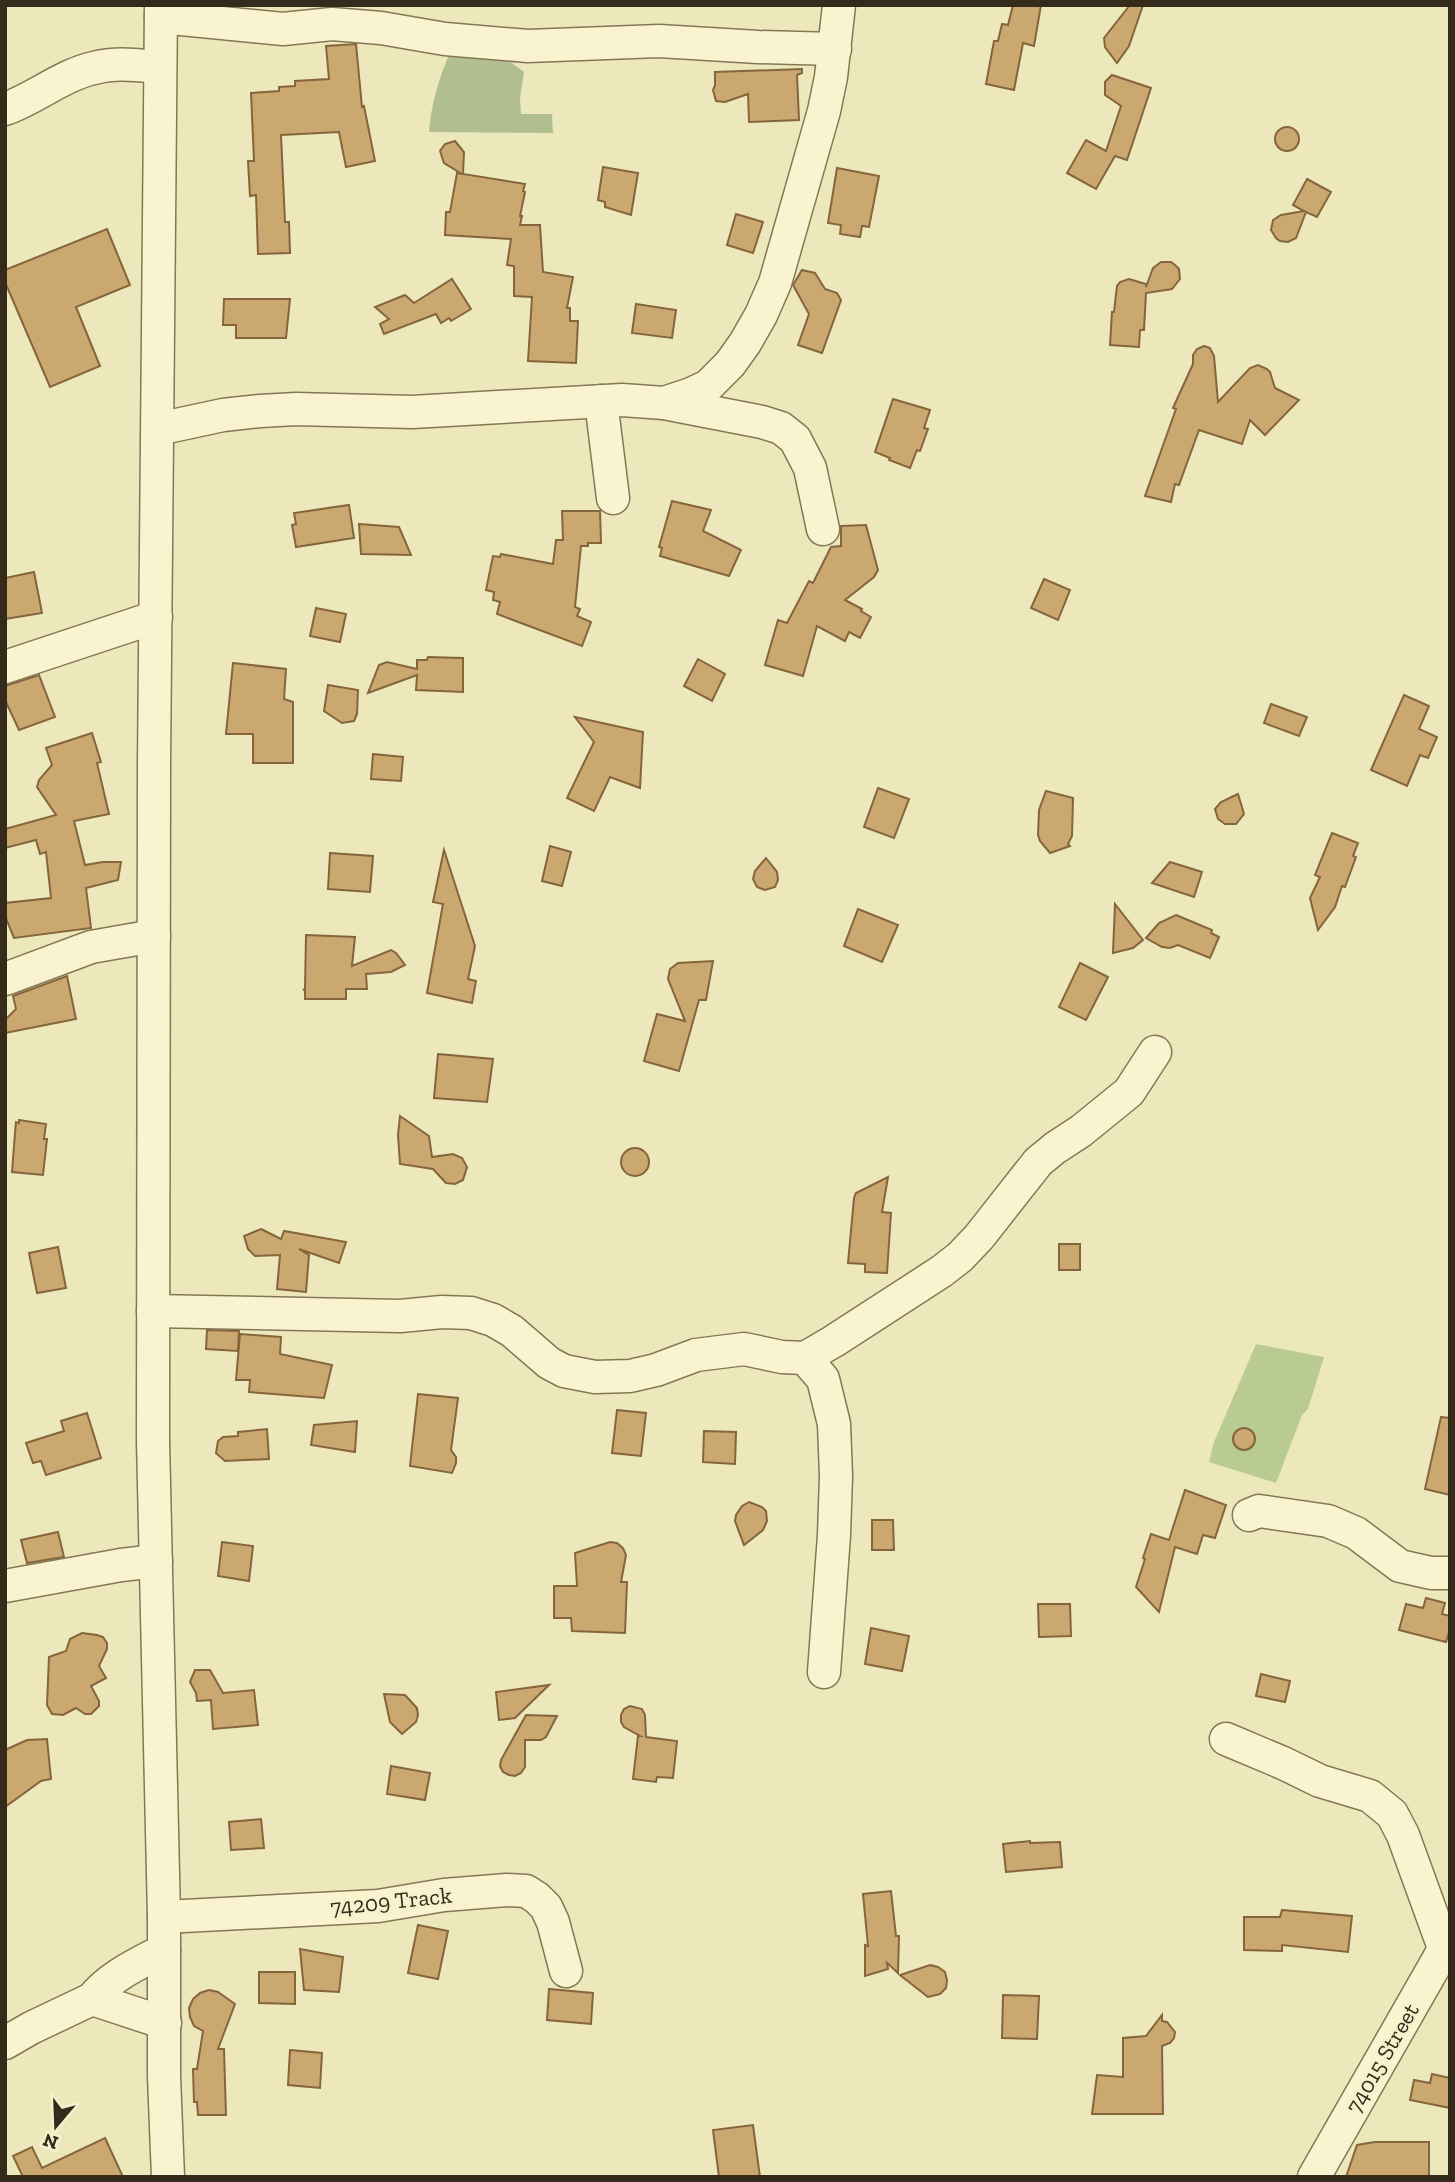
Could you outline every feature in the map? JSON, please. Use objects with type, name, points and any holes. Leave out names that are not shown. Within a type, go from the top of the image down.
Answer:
[{"type":"street","points":[[664,403],[708,386],[730,364],[761,315],[775,283],[811,163],[835,49],[839,5]]},
{"type":"street","points":[[169,2177],[164,2076],[164,1917],[153,1441],[153,936],[161,11],[284,29],[332,24],[381,28],[445,40],[528,46],[659,41],[835,49]]},
{"type":"street","points":[[5,109],[93,68],[115,64],[159,67]]},
{"type":"street","points":[[158,429],[223,415],[296,409],[412,412],[622,400],[664,403],[762,422],[780,428],[795,439],[810,468],[823,529]]},
{"type":"street","points":[[601,401],[613,498]]},
{"type":"street","points":[[5,667],[156,617]]},
{"type":"street","points":[[5,979],[91,947],[153,936]]},
{"type":"street","points":[[153,1311],[400,1316],[442,1312],[471,1313],[493,1320],[512,1331],[549,1363],[565,1371],[595,1377],[630,1376],[656,1370],[696,1355],[744,1349],[782,1357],[805,1357],[834,1341],[960,1257],[997,1216],[1038,1162],[1129,1092],[1155,1052]]},
{"type":"street","points":[[805,1357],[823,1379],[834,1424],[834,1535],[824,1672]]},
{"type":"street","points":[[1249,1515],[1259,1511],[1328,1521],[1356,1533],[1400,1566],[1432,1573],[1450,1573]]},
{"type":"street","points":[[5,1586],[156,1561]]},
{"type":"street","points":[[1226,1739],[1320,1781],[1370,1796],[1392,1814],[1448,1946]]},
{"type":"street","name":"74209 Track","points":[[164,1917],[378,1906],[444,1895],[526,1891],[546,1907],[553,1922],[565,1971]]},
{"type":"street","name":"74015 Street","points":[[1314,2177],[1448,1946]]},
{"type":"street","points":[[5,2043],[92,1999],[101,1987],[127,1969],[164,1950]]},
{"type":"street","points":[[92,1999],[164,2023]]},
{"type":"green space","points":[[461,54],[495,56],[524,72],[520,98],[521,114],[552,114],[553,133],[429,132],[431,112],[448,57]]},
{"type":"green space","points":[[1256,1344],[1324,1357],[1308,1409],[1302,1415],[1276,1483],[1209,1462],[1214,1442]]},
{"type":"building","points":[[1013,5],[1041,5],[1034,46],[1023,43],[1014,90],[986,84],[994,41],[998,41],[1002,24],[1008,25]]},
{"type":"building","points":[[1130,5],[1143,5],[1129,46],[1117,63],[1105,47],[1104,38]]},
{"type":"building","points":[[356,44],[362,107],[364,106],[375,161],[346,167],[339,132],[281,135],[285,222],[289,222],[290,253],[258,254],[256,195],[250,196],[248,161],[254,161],[251,93],[279,91],[279,87],[295,86],[295,81],[329,79],[326,46]]},
{"type":"building","points":[[802,69],[802,73],[797,75],[799,120],[749,122],[748,94],[725,102],[716,101],[713,90],[715,72]]},
{"type":"building","points":[[1112,75],[1151,88],[1127,160],[1115,156],[1096,189],[1067,173],[1086,140],[1106,151],[1121,106],[1105,95],[1105,82]]},
{"type":"building","points":[[1287,127],[1295,131],[1299,139],[1295,147],[1287,151],[1279,147],[1275,139],[1279,131]]},
{"type":"building","points":[[455,141],[464,152],[463,174],[525,184],[520,225],[540,225],[543,272],[573,277],[567,308],[570,308],[570,321],[578,321],[576,363],[528,361],[532,297],[514,296],[514,266],[507,265],[511,239],[445,235],[446,212],[450,212],[457,173],[462,174],[444,163],[440,151],[445,144]]},
{"type":"building","points":[[603,167],[638,173],[631,215],[605,207],[605,202],[598,200]]},
{"type":"building","points":[[837,168],[879,176],[869,227],[862,226],[860,237],[840,234],[841,225],[828,223]]},
{"type":"building","points":[[1307,179],[1331,192],[1317,217],[1306,212],[1296,238],[1288,242],[1280,241],[1271,230],[1273,220],[1281,215],[1304,211],[1293,205]]},
{"type":"building","points":[[736,214],[763,222],[753,253],[727,245]]},
{"type":"building","points":[[107,229],[130,285],[76,307],[100,366],[50,387],[5,282],[5,270]]},
{"type":"building","points":[[1161,262],[1175,265],[1179,269],[1180,279],[1172,289],[1146,293],[1144,330],[1140,330],[1139,347],[1110,345],[1117,286],[1129,279],[1146,284],[1146,287],[1153,268]]},
{"type":"building","points":[[802,270],[815,273],[825,289],[837,293],[841,300],[822,353],[798,345],[809,314],[793,285]]},
{"type":"building","points":[[452,279],[471,309],[451,321],[449,318],[441,323],[436,314],[384,334],[380,324],[389,319],[375,307],[405,295],[414,303]]},
{"type":"building","points":[[224,299],[290,299],[286,338],[236,338],[236,325],[223,325]]},
{"type":"building","points":[[636,304],[676,310],[672,338],[632,333]]},
{"type":"building","points":[[1204,346],[1210,348],[1214,356],[1218,402],[1250,368],[1258,365],[1270,372],[1275,388],[1299,400],[1265,435],[1250,420],[1242,444],[1199,430],[1179,485],[1175,484],[1171,502],[1145,496],[1176,409],[1173,408],[1193,364],[1193,355],[1197,349]]},
{"type":"building","points":[[893,399],[930,410],[924,428],[928,429],[910,468],[875,452]]},
{"type":"building","points":[[672,501],[711,510],[703,531],[741,550],[729,576],[660,556],[662,548],[659,547]]},
{"type":"building","points":[[349,505],[354,538],[296,547],[292,525],[296,524],[294,513]]},
{"type":"building","points":[[562,511],[600,511],[601,543],[581,546],[575,607],[580,609],[577,616],[591,622],[582,646],[497,614],[500,602],[493,600],[494,592],[486,590],[493,556],[500,557],[501,554],[553,564],[556,540],[563,540]]},
{"type":"building","points":[[359,524],[399,527],[411,555],[361,554]]},
{"type":"building","points":[[866,525],[878,570],[874,577],[845,600],[871,617],[860,638],[849,632],[845,641],[817,626],[803,676],[765,665],[778,620],[787,623],[809,581],[813,583],[831,547],[841,546],[841,526]]},
{"type":"building","points":[[34,572],[42,613],[5,619],[5,578]]},
{"type":"building","points":[[1044,579],[1070,590],[1058,620],[1031,608]]},
{"type":"building","points":[[316,608],[346,614],[340,642],[310,636]]},
{"type":"building","points":[[428,657],[463,658],[463,692],[416,690],[417,675],[368,693],[379,665],[387,662],[417,669],[417,660],[427,660]]},
{"type":"building","points":[[698,659],[725,674],[712,701],[684,686]]},
{"type":"building","points":[[233,663],[286,669],[284,699],[293,702],[293,763],[253,763],[253,734],[226,734]]},
{"type":"building","points":[[39,675],[55,717],[19,730],[5,700],[5,686]]},
{"type":"building","points":[[328,685],[358,690],[354,721],[342,723],[324,711]]},
{"type":"building","points":[[1404,695],[1429,706],[1419,729],[1437,737],[1428,758],[1420,755],[1407,786],[1371,770]]},
{"type":"building","points":[[1271,704],[1307,717],[1299,736],[1264,723]]},
{"type":"building","points":[[575,717],[643,732],[640,788],[610,777],[594,811],[567,798],[594,742]]},
{"type":"building","points":[[92,733],[101,762],[97,763],[109,814],[74,821],[85,865],[121,862],[118,880],[86,888],[91,928],[14,938],[5,916],[5,903],[51,898],[46,852],[40,854],[36,840],[5,848],[5,829],[56,815],[37,787],[39,780],[52,765],[46,748]]},
{"type":"building","points":[[373,754],[403,757],[401,781],[371,779]]},
{"type":"building","points":[[878,788],[909,799],[894,838],[864,827]]},
{"type":"building","points":[[1046,791],[1073,798],[1072,836],[1068,844],[1070,846],[1050,853],[1038,835],[1039,810]]},
{"type":"building","points":[[1238,794],[1244,814],[1236,824],[1225,824],[1218,819],[1215,809],[1221,802]]},
{"type":"building","points":[[1332,833],[1358,843],[1353,856],[1356,857],[1335,907],[1318,930],[1310,898],[1320,877],[1315,875]]},
{"type":"building","points":[[550,846],[571,852],[562,886],[542,881]]},
{"type":"building","points":[[444,850],[475,946],[468,979],[476,981],[472,1003],[427,993],[443,904],[433,902]]},
{"type":"building","points":[[330,853],[373,856],[370,892],[328,889]]},
{"type":"building","points":[[766,858],[777,872],[778,880],[775,887],[765,890],[757,887],[753,879],[755,871]]},
{"type":"building","points":[[1170,862],[1202,872],[1194,897],[1152,883]]},
{"type":"building","points":[[1115,904],[1143,940],[1133,948],[1113,953]]},
{"type":"building","points":[[858,909],[898,925],[882,962],[844,946]]},
{"type":"building","points":[[1176,915],[1212,930],[1211,933],[1219,937],[1210,958],[1178,945],[1162,947],[1146,938],[1159,923]]},
{"type":"building","points":[[306,935],[355,937],[352,966],[391,950],[405,965],[391,972],[366,974],[367,989],[346,989],[346,999],[305,999],[303,990]]},
{"type":"building","points":[[713,961],[706,1000],[699,1000],[679,1071],[644,1061],[657,1014],[685,1021],[668,979],[670,969],[678,963]]},
{"type":"building","points":[[1080,963],[1108,977],[1086,1020],[1059,1007]]},
{"type":"building","points":[[67,976],[76,1019],[5,1033],[5,1020],[16,1009],[13,996]]},
{"type":"building","points":[[438,1054],[493,1059],[487,1102],[434,1098]]},
{"type":"building","points":[[400,1116],[429,1136],[432,1157],[453,1154],[462,1158],[467,1167],[463,1180],[455,1184],[446,1183],[433,1169],[400,1164]]},
{"type":"building","points":[[19,1120],[46,1124],[43,1175],[12,1172],[16,1122],[19,1123]]},
{"type":"building","points":[[635,1148],[645,1152],[649,1162],[645,1172],[635,1176],[625,1172],[621,1162],[625,1152]]},
{"type":"building","points":[[888,1177],[882,1212],[891,1213],[887,1273],[865,1272],[865,1264],[848,1263],[854,1198],[856,1193]]},
{"type":"building","points":[[261,1229],[281,1239],[284,1231],[346,1242],[339,1263],[299,1249],[309,1255],[306,1292],[277,1289],[280,1255],[255,1256],[248,1249],[244,1236]]},
{"type":"building","points":[[1059,1244],[1080,1244],[1080,1270],[1059,1270]]},
{"type":"building","points":[[58,1247],[66,1288],[37,1293],[29,1253]]},
{"type":"building","points":[[207,1330],[239,1331],[238,1351],[206,1349]]},
{"type":"building","points":[[240,1334],[281,1337],[280,1354],[332,1365],[324,1398],[249,1392],[250,1380],[236,1380]]},
{"type":"building","points":[[418,1394],[458,1398],[451,1450],[456,1457],[456,1463],[452,1473],[410,1466]]},
{"type":"building","points":[[617,1410],[646,1413],[641,1456],[612,1453]]},
{"type":"building","points":[[87,1413],[101,1458],[46,1475],[41,1461],[33,1463],[26,1443],[64,1431],[61,1421]]},
{"type":"building","points":[[1441,1417],[1450,1418],[1450,1495],[1425,1489]]},
{"type":"building","points":[[357,1421],[355,1452],[311,1445],[314,1425]]},
{"type":"building","points":[[1244,1428],[1252,1431],[1255,1439],[1252,1447],[1244,1450],[1236,1447],[1233,1439],[1236,1431]]},
{"type":"building","points":[[267,1429],[269,1459],[225,1461],[216,1453],[218,1441],[223,1437],[238,1436],[238,1432]]},
{"type":"building","points":[[704,1431],[736,1432],[735,1464],[703,1462]]},
{"type":"building","points":[[1185,1490],[1226,1505],[1215,1538],[1203,1535],[1197,1554],[1175,1547],[1159,1612],[1136,1587],[1151,1534],[1169,1540]]},
{"type":"building","points":[[749,1502],[766,1511],[767,1521],[763,1530],[744,1545],[735,1521],[742,1506]]},
{"type":"building","points":[[872,1520],[893,1520],[894,1550],[872,1550]]},
{"type":"building","points":[[58,1532],[64,1557],[27,1563],[21,1540]]},
{"type":"building","points":[[222,1542],[253,1546],[249,1581],[218,1576]]},
{"type":"building","points":[[610,1542],[617,1543],[626,1555],[621,1582],[627,1582],[625,1633],[572,1631],[571,1618],[554,1618],[554,1586],[577,1586],[575,1553]]},
{"type":"building","points":[[1426,1598],[1445,1603],[1442,1614],[1450,1616],[1446,1642],[1399,1630],[1406,1604],[1423,1608]]},
{"type":"building","points":[[1038,1604],[1070,1604],[1071,1636],[1039,1637]]},
{"type":"building","points":[[871,1628],[909,1636],[902,1671],[865,1664]]},
{"type":"building","points":[[82,1633],[103,1637],[107,1643],[99,1666],[106,1678],[91,1686],[99,1706],[91,1714],[85,1714],[76,1708],[63,1715],[52,1714],[47,1705],[49,1657],[66,1651],[70,1639]]},
{"type":"building","points":[[195,1670],[210,1670],[223,1693],[254,1690],[258,1725],[213,1729],[211,1700],[197,1701],[190,1682]]},
{"type":"building","points":[[1261,1674],[1290,1681],[1285,1702],[1256,1696]]},
{"type":"building","points":[[549,1685],[515,1718],[499,1720],[496,1692]]},
{"type":"building","points":[[384,1694],[405,1695],[417,1708],[416,1722],[402,1734],[390,1722]]},
{"type":"building","points":[[630,1706],[642,1709],[645,1715],[646,1737],[677,1741],[673,1778],[657,1777],[656,1782],[633,1779],[640,1736],[624,1727],[621,1722],[624,1709]]},
{"type":"building","points":[[526,1715],[557,1716],[546,1737],[541,1740],[525,1740],[525,1767],[515,1776],[509,1775],[503,1772],[501,1760]]},
{"type":"building","points":[[47,1739],[51,1779],[41,1781],[5,1807],[5,1750],[27,1740]]},
{"type":"building","points":[[391,1766],[430,1773],[425,1800],[387,1794]]},
{"type":"building","points":[[261,1819],[264,1848],[231,1850],[229,1822]]},
{"type":"building","points":[[1060,1842],[1062,1867],[1006,1872],[1003,1844]]},
{"type":"building","points":[[891,1891],[896,1936],[899,1936],[898,1973],[887,1963],[888,1969],[865,1976],[865,1945],[868,1946],[863,1894]]},
{"type":"building","points":[[1282,1910],[1352,1916],[1348,1952],[1282,1945],[1282,1951],[1244,1950],[1244,1917],[1280,1917]]},
{"type":"building","points":[[418,1925],[448,1931],[438,1979],[408,1973]]},
{"type":"building","points":[[300,1949],[343,1957],[339,1992],[304,1990]]},
{"type":"building","points":[[930,1965],[945,1972],[947,1980],[946,1988],[940,1994],[928,1997],[900,1975]]},
{"type":"building","points":[[259,1972],[295,1972],[295,2004],[259,2003]]},
{"type":"building","points":[[549,1989],[593,1993],[591,2024],[547,2020]]},
{"type":"building","points":[[209,1990],[218,1992],[235,2004],[218,2049],[224,2049],[226,2115],[198,2115],[197,2102],[194,2102],[193,2069],[197,2069],[203,2031],[194,2026],[189,2008],[193,1999]]},
{"type":"building","points":[[1003,1995],[1039,1996],[1037,2039],[1002,2038]]},
{"type":"building","points":[[1162,2015],[1162,2021],[1167,2022],[1175,2032],[1170,2043],[1162,2046],[1163,2114],[1092,2114],[1097,2075],[1123,2077],[1123,2038],[1146,2036]]},
{"type":"building","points":[[290,2050],[322,2053],[320,2088],[288,2085]]},
{"type":"building","points":[[1432,2074],[1450,2078],[1450,2108],[1410,2100],[1414,2080],[1430,2083]]},
{"type":"building","points":[[753,2125],[760,2177],[719,2177],[713,2130]]},
{"type":"building","points":[[105,2138],[123,2177],[23,2177],[13,2156],[32,2147],[42,2168]]},
{"type":"building","points":[[1375,2142],[1429,2142],[1429,2177],[1346,2177],[1357,2145]]}]
